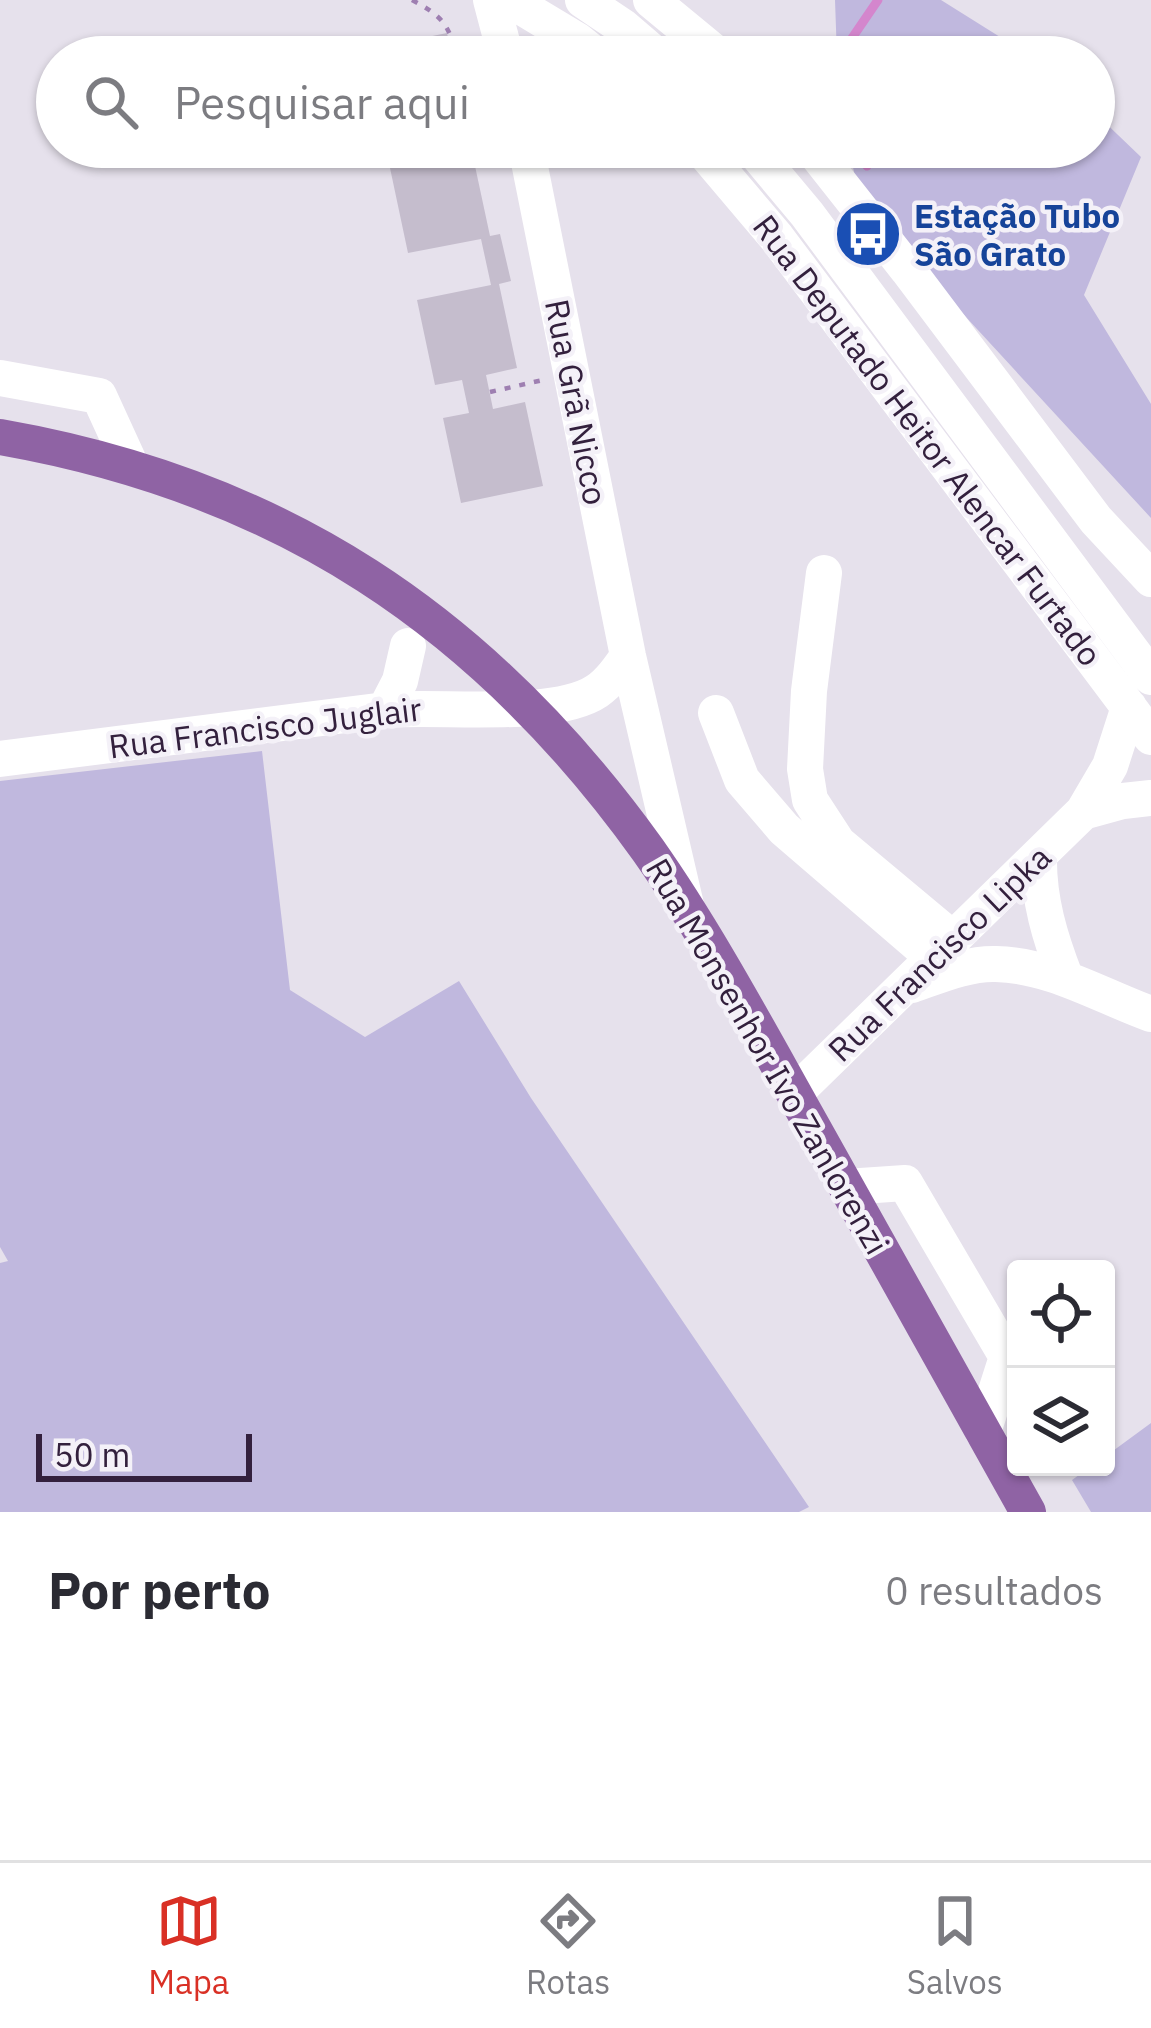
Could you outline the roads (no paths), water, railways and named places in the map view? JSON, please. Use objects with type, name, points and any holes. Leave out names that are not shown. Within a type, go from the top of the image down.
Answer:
[{"type":"main road","name":"Rua Monsenhor Ivo Zanlorenzi","points":[[0,437],[131,466],[268,518],[380,583],[435,623],[530,709],[620,813],[686,909],[1028,1512]]},
{"type":"street","points":[[491,0],[500,36]]},
{"type":"street","points":[[510,0],[567,36]]},
{"type":"street","points":[[583,0],[634,36]]},
{"type":"street","points":[[651,0],[695,36]]},
{"type":"street","name":"Rua Grã Nicco","points":[[530,168],[628,656],[686,909]]},
{"type":"street","name":"Rua Deputado Heitor Alencar Furtado","points":[[718,168],[758,213],[1151,737]]},
{"type":"street","points":[[769,168],[1151,677]]},
{"type":"street","points":[[828,168],[1085,507],[1151,579]]},
{"type":"street","points":[[0,378],[99,396],[131,466]]},
{"type":"street","points":[[824,573],[808,710],[805,769],[810,800],[838,843],[943,949]]},
{"type":"street","points":[[385,710],[400,681],[408,646]]},
{"type":"street","points":[[530,709],[579,700],[598,690],[628,656]]},
{"type":"street","name":"Rua Francisco Lipka","points":[[794,1094],[1083,812],[1111,766],[1129,707]]},
{"type":"street","name":"Rua Francisco Juglair","points":[[0,759],[385,710],[530,709]]},
{"type":"street","points":[[716,712],[742,780],[784,829],[943,949]]},
{"type":"street","points":[[1083,812],[1151,798]]},
{"type":"street","points":[[1039,855],[1040,897],[1066,979]]},
{"type":"street","points":[[903,988],[994,964],[1066,979],[1151,1014]]},
{"type":"street","points":[[846,1187],[905,1183],[1007,1357],[983,1432]]},
{"type":"waterway","points":[[853,36],[878,0]]},
{"type":"place","name":"Estação Tubo São Grato","points":[[868,234]]}]
